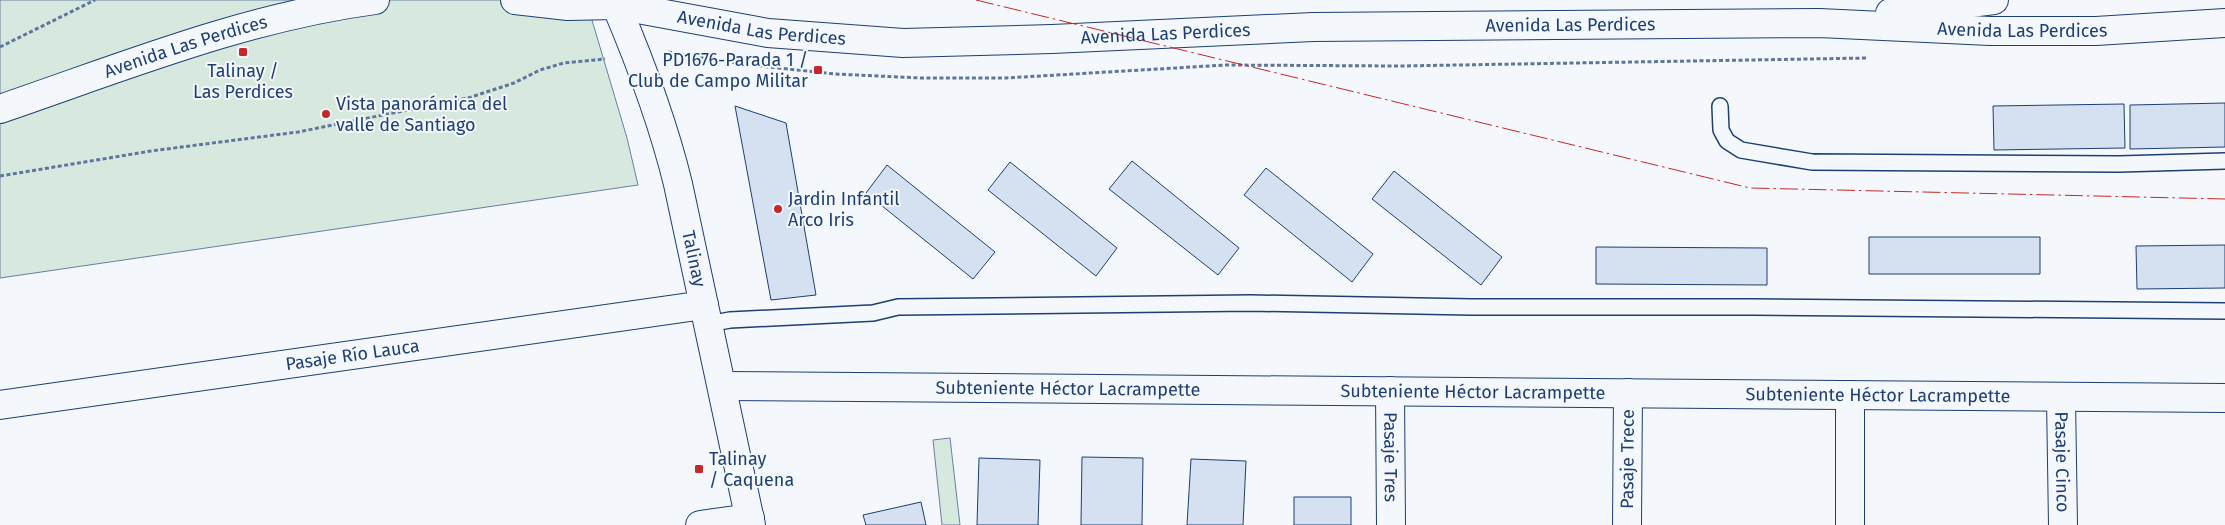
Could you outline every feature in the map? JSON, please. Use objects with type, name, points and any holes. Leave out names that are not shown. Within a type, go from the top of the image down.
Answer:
[{"type":"street","name":"Avenida Las Perdices","points":[[0,109],[183,46],[329,6],[375,0]]},
{"type":"street","name":"Avenida Las Perdices","points":[[515,0],[580,6],[615,3],[768,33],[903,43],[1062,39],[1312,27],[1819,23],[1990,31],[2096,31],[2225,23]]},
{"type":"street","name":"Avenida Las Perdices","points":[[1819,23],[1994,0]]},
{"type":"street","name":"Talinay","points":[[615,3],[666,135],[750,522]]},
{"type":"street","name":"Pasaje Río Lauca","points":[[0,405],[706,315]]},
{"type":"street","name":"Subteniente Héctor Lacrampette","points":[[722,386],[2225,398]]},
{"type":"street","name":"Pasaje Tres","points":[[1390,391],[1391,525]]},
{"type":"street","name":"Pasaje Trece","points":[[1627,525],[1628,393]]},
{"type":"street","points":[[1850,395],[1850,525]]},
{"type":"street","name":"Pasaje Cinco","points":[[2061,398],[2062,525]]},
{"type":"street","points":[[700,525],[750,522]]},
{"type":"lane","points":[[1720,106],[1721,130],[1727,141],[1742,150],[1812,162],[2119,164],[2225,161]]},
{"type":"lane","points":[[706,315],[730,320],[873,313],[898,307],[1241,304],[2225,311]]},
{"type":"path","points":[[0,47],[95,0]]},
{"type":"path","points":[[636,54],[665,52],[797,70],[921,78],[1006,78],[1226,65],[1400,66],[1874,58]]},
{"type":"path","points":[[0,176],[151,151],[298,132],[468,98],[514,83],[540,70],[564,64],[600,60]]},
{"type":"shaded area","points":[[0,0],[586,0],[627,138],[638,185],[0,278]]},
{"type":"shaded area","points":[[950,438],[960,525],[942,525],[933,440]]},
{"type":"building","points":[[2225,103],[2225,147],[2130,149],[2130,105]]},
{"type":"building","points":[[2124,104],[2125,148],[1994,150],[1993,106]]},
{"type":"building","name":"Jardin Infantil Arco Iris","points":[[735,106],[786,123],[816,295],[771,300]]},
{"type":"building","points":[[1132,161],[1239,248],[1218,275],[1109,189]]},
{"type":"building","points":[[1010,162],[1117,248],[1096,276],[988,190]]},
{"type":"building","points":[[887,165],[995,252],[973,279],[866,193]]},
{"type":"building","points":[[1266,168],[1373,254],[1352,282],[1244,195]]},
{"type":"building","points":[[1394,171],[1502,257],[1481,285],[1372,199]]},
{"type":"building","points":[[1869,237],[2040,237],[2040,274],[1869,274]]},
{"type":"building","points":[[2225,245],[2225,288],[2137,289],[2136,246]]},
{"type":"building","points":[[1596,247],[1767,248],[1767,285],[1596,284]]},
{"type":"building","points":[[1082,457],[1143,458],[1142,525],[1081,525]]},
{"type":"building","points":[[979,458],[1040,460],[1038,525],[977,525]]},
{"type":"building","points":[[1191,459],[1246,461],[1243,525],[1187,525]]},
{"type":"building","points":[[1294,497],[1351,497],[1351,525],[1294,525]]},
{"type":"building","points":[[921,502],[926,525],[866,525],[863,515]]},
{"type":"power","points":[[976,0],[1750,188],[2225,199]]},
{"type":"place","name":"Talinay / Las Perdices","points":[[243,52]]},
{"type":"place","name":"PD1676-Parada 1 / Club de Campo Militar","points":[[818,70]]},
{"type":"place","name":"Vista panorámica del valle de Santiago","points":[[326,114]]},
{"type":"place","name":"Jardin Infantil Arco Iris","points":[[778,209]]},
{"type":"place","name":"Talinay / Caquena","points":[[699,469]]}]
